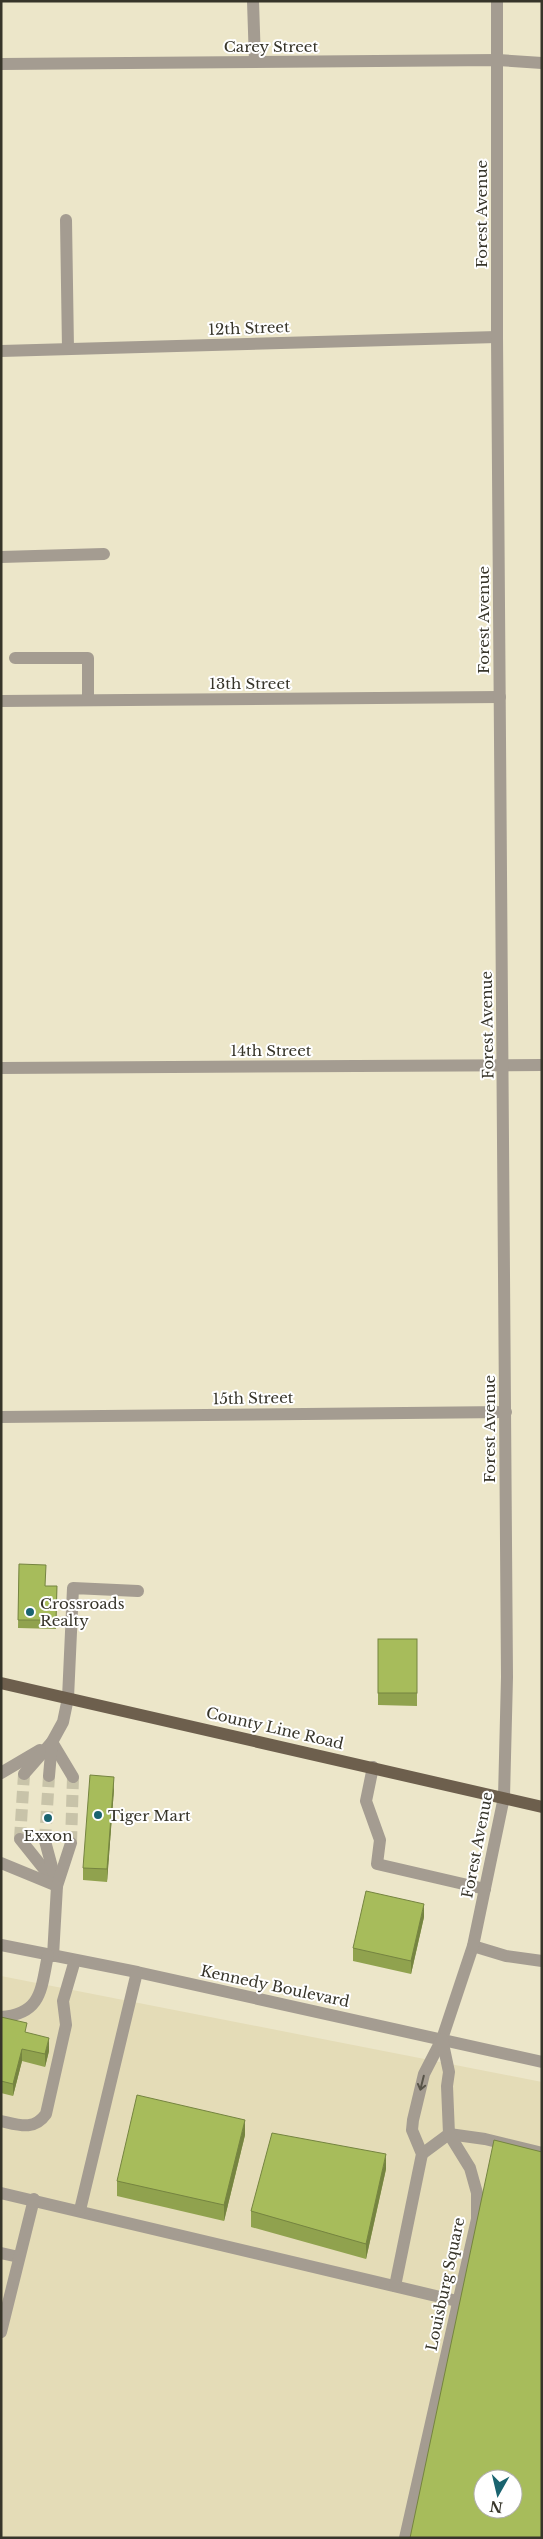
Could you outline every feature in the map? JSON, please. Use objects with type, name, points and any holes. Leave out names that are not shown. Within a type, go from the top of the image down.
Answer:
[{"type":"main road","name":"County Line Road","points":[[1,1683],[542,1807]]},
{"type":"street","points":[[253,1],[255,62]]},
{"type":"street","name":"Forest Avenue","points":[[422,2154],[412,2130],[413,2120],[424,2074],[442,2039],[473,1946],[504,1797],[507,1678],[506,1412],[497,337],[497,1]]},
{"type":"street","name":"Carey Street","points":[[1,64],[498,60],[542,63]]},
{"type":"street","points":[[66,220],[68,349]]},
{"type":"street","name":"12th Street","points":[[1,351],[497,337]]},
{"type":"street","points":[[1,557],[104,554]]},
{"type":"street","points":[[15,658],[88,658],[88,700]]},
{"type":"street","name":"13th Street","points":[[1,701],[500,697]]},
{"type":"street","name":"14th Street","points":[[1,1068],[542,1065]]},
{"type":"street","name":"15th Street","points":[[1,1417],[506,1412]]},
{"type":"street","points":[[24,1774],[52,1742],[63,1722],[68,1698],[73,1588],[138,1591]]},
{"type":"street","points":[[1,1773],[52,1742]]},
{"type":"street","points":[[49,1776],[52,1742]]},
{"type":"street","points":[[52,1742],[73,1777]]},
{"type":"street","points":[[372,1767],[366,1801],[380,1840],[377,1864],[485,1889]]},
{"type":"street","points":[[20,1839],[57,1886]]},
{"type":"street","points":[[45,1841],[57,1886]]},
{"type":"street","points":[[1,2017],[23,2013],[38,1998],[50,1956],[57,1886],[71,1843]]},
{"type":"street","points":[[1,1863],[57,1886]]},
{"type":"street","name":"Kennedy Boulevard","points":[[1,1945],[137,1972],[542,2062]]},
{"type":"street","points":[[473,1946],[506,1956],[542,1961]]},
{"type":"street","points":[[1,2121],[27,2127],[41,2121],[46,2114],[66,2025],[63,2000],[75,1960]]},
{"type":"street","points":[[80,2210],[137,1972]]},
{"type":"street","name":"Louisburg Square","points":[[405,2538],[477,2219],[476,2193],[470,2168],[449,2134],[448,2072],[442,2039]]},
{"type":"street","points":[[395,2286],[422,2154],[449,2134],[542,2152]]},
{"type":"street","points":[[1,2192],[457,2301]]},
{"type":"street","points":[[1,2332],[34,2199]]},
{"type":"street","points":[[1,2253],[19,2257]]},
{"type":"shaded area","points":[[1,1976],[542,2082],[542,2538],[1,2538]]},
{"type":"building","points":[[19,1564],[46,1565],[45,1586],[57,1586],[56,1620],[18,1620]]},
{"type":"building","points":[[378,1639],[417,1639],[417,1693],[378,1693]]},
{"type":"building","points":[[90,1775],[114,1777],[107,1869],[83,1868]]},
{"type":"building","points":[[366,1891],[424,1904],[411,1961],[353,1948]]},
{"type":"building","points":[[1,2017],[27,2023],[25,2032],[49,2038],[45,2054],[22,2049],[13,2084],[1,2081]]},
{"type":"building","points":[[137,2095],[245,2120],[224,2205],[117,2181]]},
{"type":"building","points":[[272,2133],[386,2154],[366,2244],[251,2211]]},
{"type":"building","points":[[494,2140],[542,2152],[542,2538],[410,2538]]},
{"type":"tunnel","points":[[20,1839],[24,1774]]},
{"type":"tunnel","points":[[45,1841],[49,1776]]},
{"type":"tunnel","points":[[71,1843],[73,1777]]},
{"type":"place","name":"Crossroads Realty","points":[[30,1612]]},
{"type":"place","name":"Tiger Mart","points":[[98,1815]]},
{"type":"place","name":"Exxon","points":[[48,1818]]}]
